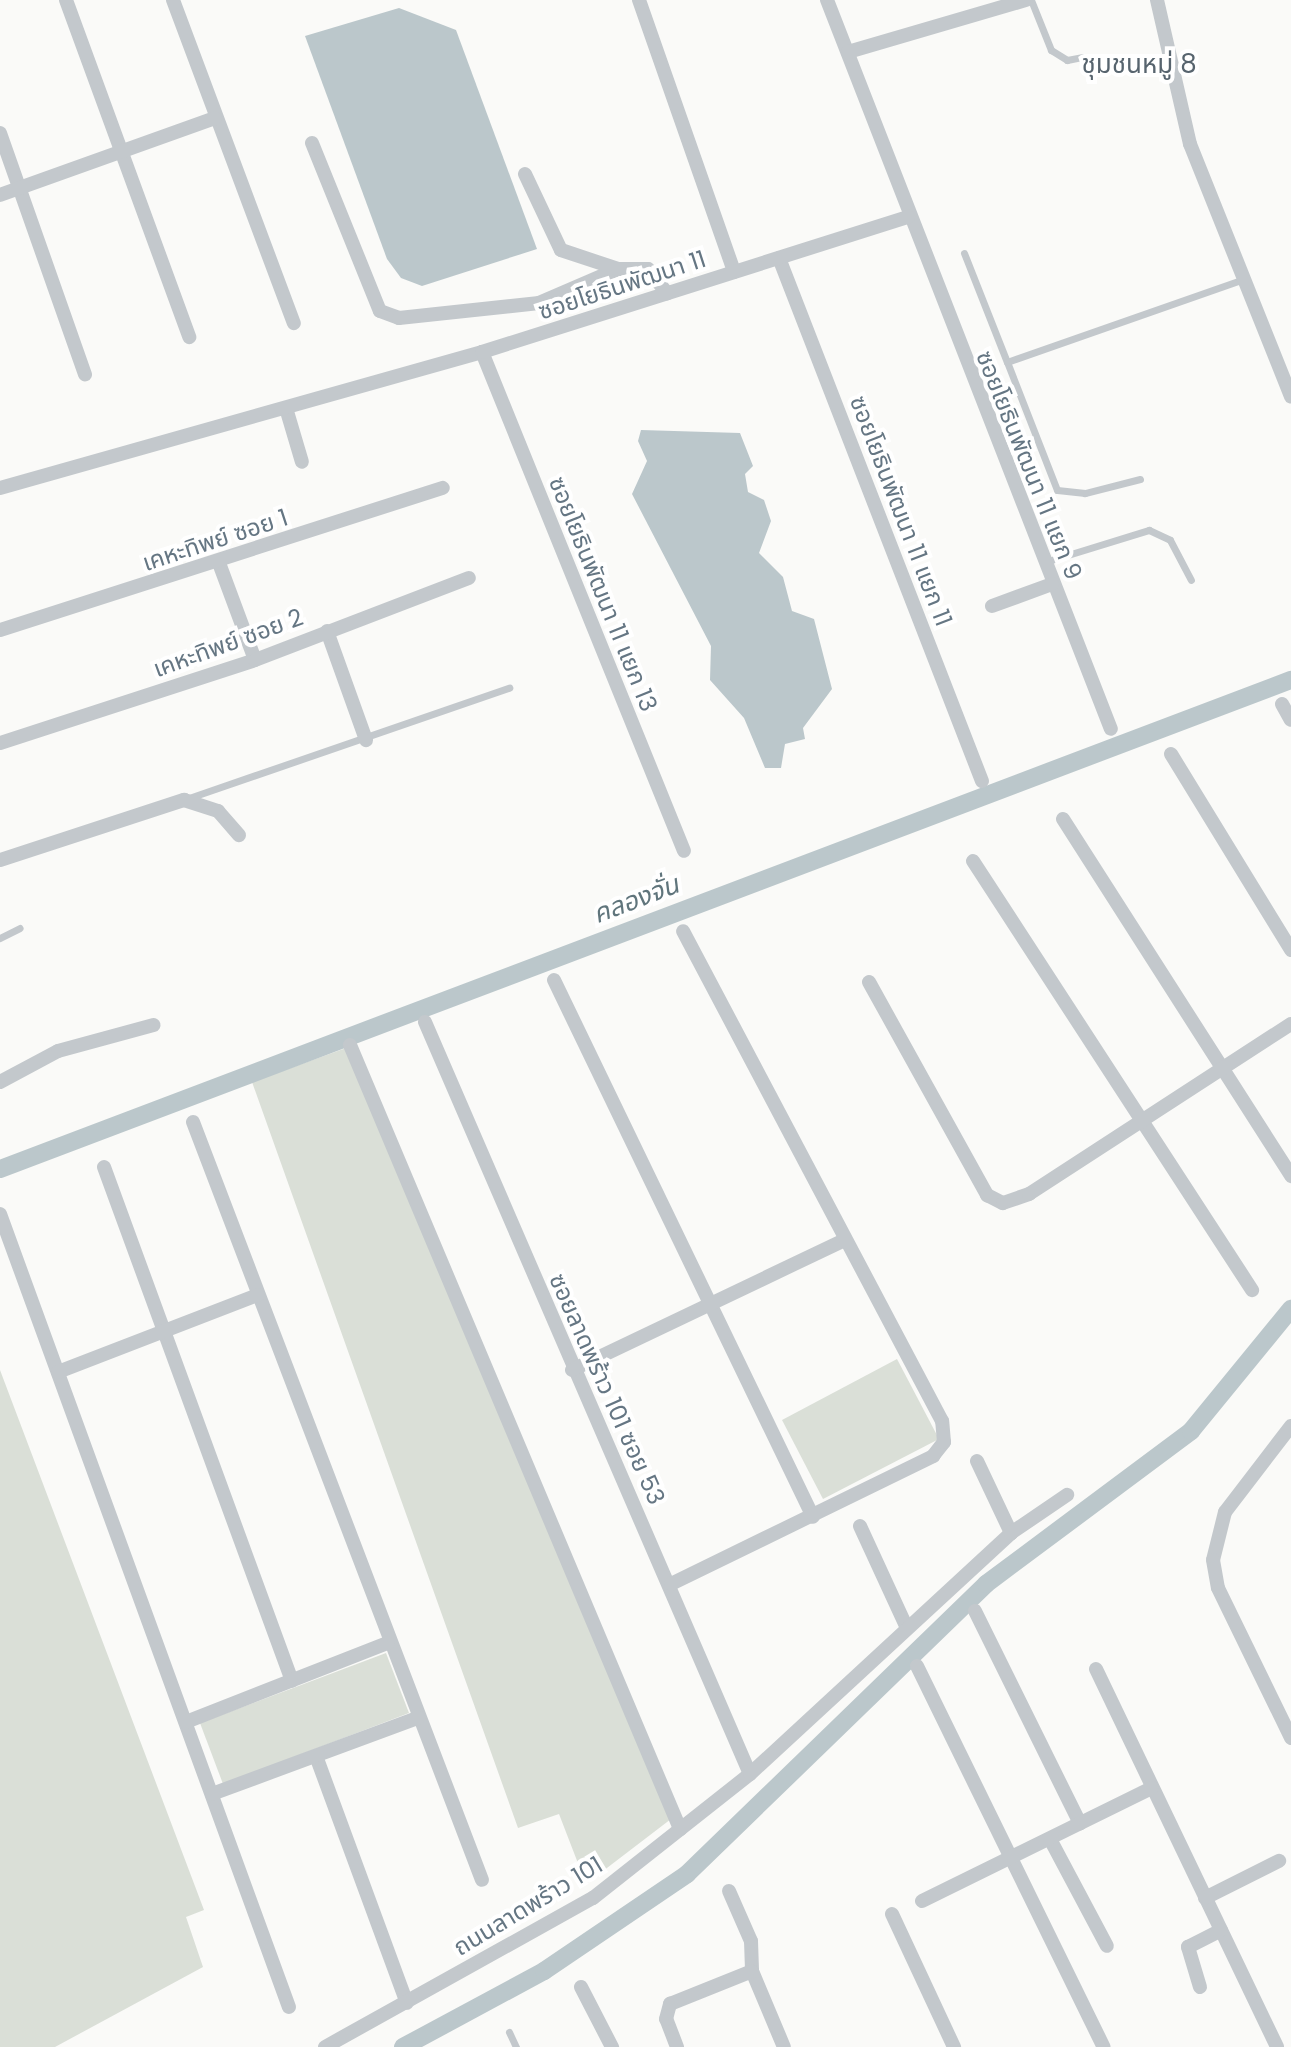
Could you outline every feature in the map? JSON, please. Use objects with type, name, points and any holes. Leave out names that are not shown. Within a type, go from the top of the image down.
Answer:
[{"type":"street","points":[[66,0],[189,337]]},
{"type":"street","points":[[173,0],[294,323]]},
{"type":"street","points":[[639,0],[734,272]]},
{"type":"street","points":[[827,0],[908,217]]},
{"type":"street","points":[[848,52],[1029,0]]},
{"type":"street","points":[[1157,0],[1190,144],[1291,397]]},
{"type":"street","points":[[0,195],[215,118]]},
{"type":"street","points":[[0,133],[85,375]]},
{"type":"street","points":[[312,143],[380,311],[399,318],[539,303],[618,269]]},
{"type":"street","points":[[525,174],[561,250],[618,269],[655,272],[667,293]]},
{"type":"street","name":"ซอยโยธินพัฒนา 11","points":[[0,488],[482,352],[908,217]]},
{"type":"street","name":"ซอยโยธินพัฒนา 11 แยก 9","points":[[908,217],[1111,729]]},
{"type":"street","name":"ซอยโยธินพัฒนา 11 แยก 11","points":[[779,258],[982,781]]},
{"type":"street","name":"ซอยโยธินพัฒนา 11 แยก 13","points":[[482,352],[684,851]]},
{"type":"street","points":[[286,408],[302,462]]},
{"type":"street","name":"เคหะทิพย์ ซอย 1","points":[[0,630],[219,563],[443,488]]},
{"type":"street","points":[[219,563],[255,660]]},
{"type":"street","name":"เคหะทิพย์ ซอย 2","points":[[0,743],[255,660],[469,578]]},
{"type":"street","points":[[992,606],[1052,584]]},
{"type":"street","points":[[327,631],[366,740]]},
{"type":"street","points":[[1282,704],[1291,720]]},
{"type":"street","points":[[1171,754],[1291,950]]},
{"type":"street","points":[[0,860],[184,800],[218,811],[239,835]]},
{"type":"street","points":[[1063,819],[1291,1176]]},
{"type":"street","points":[[973,861],[1252,1290]]},
{"type":"street","points":[[671,1584],[933,1456],[944,1442],[942,1421],[843,1241],[683,931]]},
{"type":"street","points":[[554,980],[813,1517]]},
{"type":"street","points":[[869,982],[994,1201],[1029,1194],[1291,1024]]},
{"type":"street","name":"ซอยลาดพร้าว 101 ซอย 53","points":[[425,1022],[572,1370],[671,1584],[750,1774]]},
{"type":"street","points":[[0,1082],[58,1051],[154,1025]]},
{"type":"street","points":[[350,1045],[680,1829]]},
{"type":"street","points":[[193,1122],[388,1643],[482,1880]]},
{"type":"street","points":[[104,1167],[292,1681]]},
{"type":"street","points":[[0,1214],[289,2007]]},
{"type":"street","points":[[572,1370],[710,1307],[843,1241]]},
{"type":"street","points":[[58,1372],[258,1295]]},
{"type":"street","points":[[1291,1426],[1225,1512],[1213,1560],[1218,1588],[1291,1738]]},
{"type":"street","points":[[977,1461],[1011,1533]]},
{"type":"street","name":"ถนนลาดพร้าว 101","points":[[325,2047],[593,1898],[750,1774],[906,1626],[1011,1533],[1067,1495]]},
{"type":"street","points":[[860,1526],[906,1626]]},
{"type":"street","points":[[975,1611],[1080,1823]]},
{"type":"street","points":[[186,1722],[388,1643]]},
{"type":"street","points":[[917,1666],[1104,2047]]},
{"type":"street","points":[[1096,1669],[1277,2047]]},
{"type":"street","points":[[212,1794],[418,1718]]},
{"type":"street","points":[[316,1756],[407,2003]]},
{"type":"street","points":[[922,1901],[1152,1788]]},
{"type":"street","points":[[1050,1839],[1107,1946]]},
{"type":"street","points":[[1205,1898],[1279,1861]]},
{"type":"street","points":[[729,1891],[751,1941],[752,1971],[784,2047]]},
{"type":"street","points":[[892,1914],[954,2047]]},
{"type":"street","points":[[1200,1987],[1188,1947],[1221,1930]]},
{"type":"street","points":[[677,2047],[666,2019],[670,2004],[752,1971]]},
{"type":"street","points":[[581,1987],[612,2047]]},
{"type":"lane","points":[[1029,0],[1051,50],[1067,60],[1082,57]]},
{"type":"lane","points":[[964,253],[1057,490],[1070,495],[1140,479]]},
{"type":"lane","points":[[1007,362],[1244,279]]},
{"type":"lane","points":[[1044,562],[1149,530],[1170,540],[1191,580]]},
{"type":"lane","points":[[184,800],[366,740],[509,688]]},
{"type":"lane","points":[[0,938],[20,928]]},
{"type":"lane","points":[[509,2032],[516,2047]]},
{"type":"shaded area","points":[[399,8],[456,30],[537,249],[422,286],[401,278],[387,259],[305,36]]},
{"type":"shaded area","points":[[641,430],[740,433],[753,466],[745,474],[748,492],[764,500],[771,521],[759,553],[783,577],[792,611],[814,619],[832,689],[803,728],[805,739],[785,744],[781,768],[765,768],[744,718],[710,680],[711,646],[632,494],[647,461],[638,441]]},
{"type":"shaded area","points":[[346,1048],[671,1819],[586,1884],[559,1814],[518,1828],[252,1082]]},
{"type":"shaded area","points":[[897,1359],[939,1439],[823,1499],[782,1420]]},
{"type":"shaded area","points":[[0,1370],[204,1910],[186,1917],[203,1967],[55,2047],[0,2047]]},
{"type":"shaded area","points":[[386,1653],[409,1713],[223,1784],[200,1723]]},
{"type":"waterway","name":"คลองจั่น","points":[[0,1169],[1291,680]]},
{"type":"waterway","points":[[403,2047],[544,1971],[687,1874],[986,1584],[1191,1431],[1291,1309]]},
{"type":"district","name":"ชุมชนหมู่ 8","points":[[1139,65]]}]
